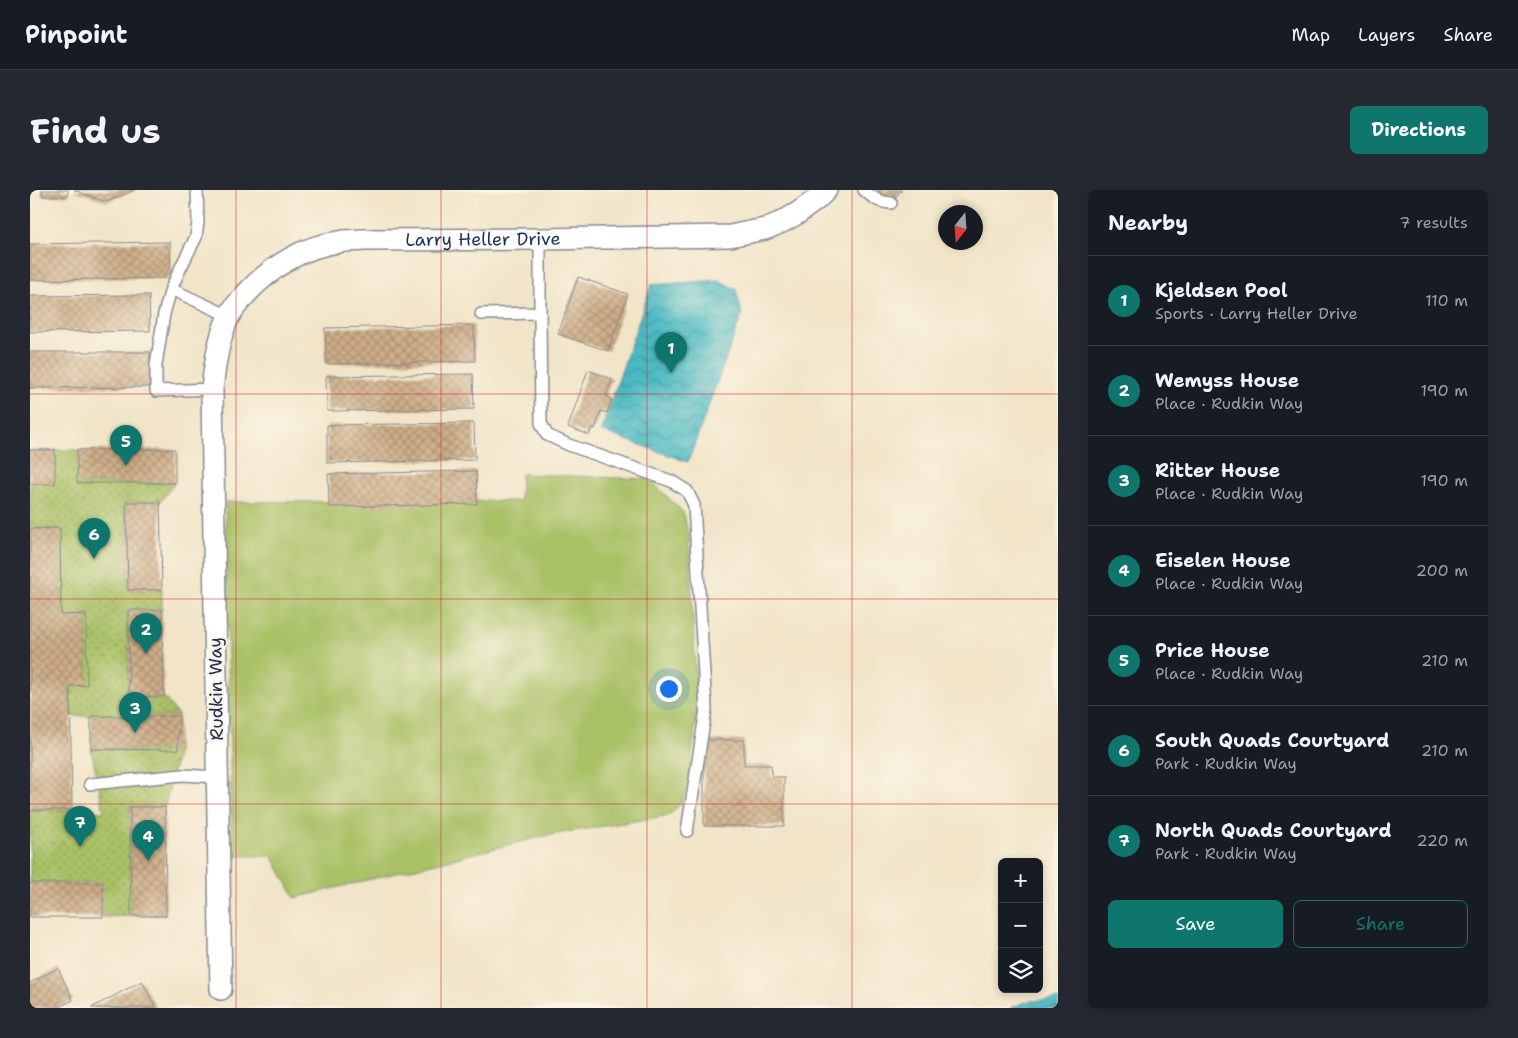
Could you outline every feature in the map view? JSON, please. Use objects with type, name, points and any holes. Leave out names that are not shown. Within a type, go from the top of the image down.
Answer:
[{"type":"street","name":"Larry Heller Drive","points":[[212,389],[220,338],[229,316],[241,299],[276,267],[294,256],[310,250],[338,242],[362,240],[730,236],[765,229],[782,222],[798,213],[826,190]]},
{"type":"street","name":"Rudkin Way","points":[[212,389],[221,989]]},
{"type":"lane","points":[[198,190],[196,237],[171,289],[159,337],[156,391],[212,389]]},
{"type":"lane","points":[[864,190],[882,203],[892,203]]},
{"type":"lane","points":[[540,239],[541,423],[547,435],[569,445],[671,481],[688,491],[694,505],[706,709],[687,831]]},
{"type":"lane","points":[[171,289],[229,316]]},
{"type":"lane","points":[[481,314],[540,313]]},
{"type":"lane","points":[[90,784],[183,775],[217,777]]},
{"type":"green space","points":[[55,450],[77,450],[78,483],[175,483],[160,502],[126,502],[128,590],[162,590],[162,610],[128,611],[129,697],[164,697],[179,716],[71,716],[70,686],[87,685],[86,615],[61,615],[59,528],[30,529],[30,484]]},
{"type":"green space","points":[[521,474],[649,479],[683,512],[689,536],[697,709],[689,785],[681,803],[670,815],[544,836],[295,898],[272,856],[232,856],[225,502],[520,501]]},
{"type":"green space","points":[[91,749],[178,750],[165,807],[130,807],[131,916],[103,917],[102,883],[30,883],[30,810],[104,812]]},
{"type":"water","points":[[718,280],[736,289],[742,314],[688,462],[601,431],[651,285]]},
{"type":"water","points":[[1058,999],[1058,1008],[1010,1008],[1029,1001]]},
{"type":"building","points":[[42,190],[68,190],[68,196],[42,196]]},
{"type":"building","points":[[74,190],[135,190],[106,202]]},
{"type":"building","points":[[877,190],[902,190],[891,202]]},
{"type":"building","points":[[170,242],[171,278],[30,280],[30,244]]},
{"type":"building","points":[[578,277],[628,294],[608,351],[558,334]]},
{"type":"building","points":[[149,295],[150,331],[30,332],[30,296]]},
{"type":"building","points":[[474,325],[475,361],[326,364],[325,328]]},
{"type":"building","points":[[30,352],[150,352],[150,387],[30,388]]},
{"type":"building","points":[[588,370],[612,379],[606,396],[612,399],[607,413],[601,411],[595,429],[592,428],[589,435],[568,427]]},
{"type":"building","points":[[473,374],[474,409],[327,411],[326,376]]},
{"type":"building","points":[[474,423],[475,460],[327,463],[327,425]]},
{"type":"building","points":[[175,449],[175,483],[77,483],[77,450]]},
{"type":"building","points":[[30,450],[55,450],[55,484],[30,484]]},
{"type":"building","points":[[476,471],[477,504],[329,507],[328,474]]},
{"type":"building","points":[[126,502],[160,502],[162,590],[128,590]]},
{"type":"building","points":[[60,528],[61,615],[86,614],[87,685],[70,686],[72,810],[30,810],[30,529]]},
{"type":"building","points":[[128,610],[162,610],[164,697],[129,697]]},
{"type":"building","points":[[91,716],[179,716],[178,750],[91,749]]},
{"type":"building","points":[[704,740],[744,740],[744,765],[771,765],[772,777],[784,777],[784,826],[704,826]]},
{"type":"building","points":[[130,807],[165,807],[166,916],[131,916]]},
{"type":"building","points":[[30,883],[103,883],[103,917],[30,917]]},
{"type":"building","points":[[58,968],[73,1000],[57,1008],[30,1008],[30,983]]},
{"type":"building","points":[[142,981],[156,1008],[91,1008]]},
{"type":"place","name":"Kjeldsen Pool","points":[[671,373]]},
{"type":"place","name":"Price House","points":[[126,466]]},
{"type":"place","name":"South Quads Courtyard","points":[[94,559]]},
{"type":"place","name":"Wemyss House","points":[[146,654]]},
{"type":"place","name":"Ritter House","points":[[135,733]]},
{"type":"place","name":"North Quads Courtyard","points":[[80,847]]},
{"type":"place","name":"Eiselen House","points":[[148,861]]}]
